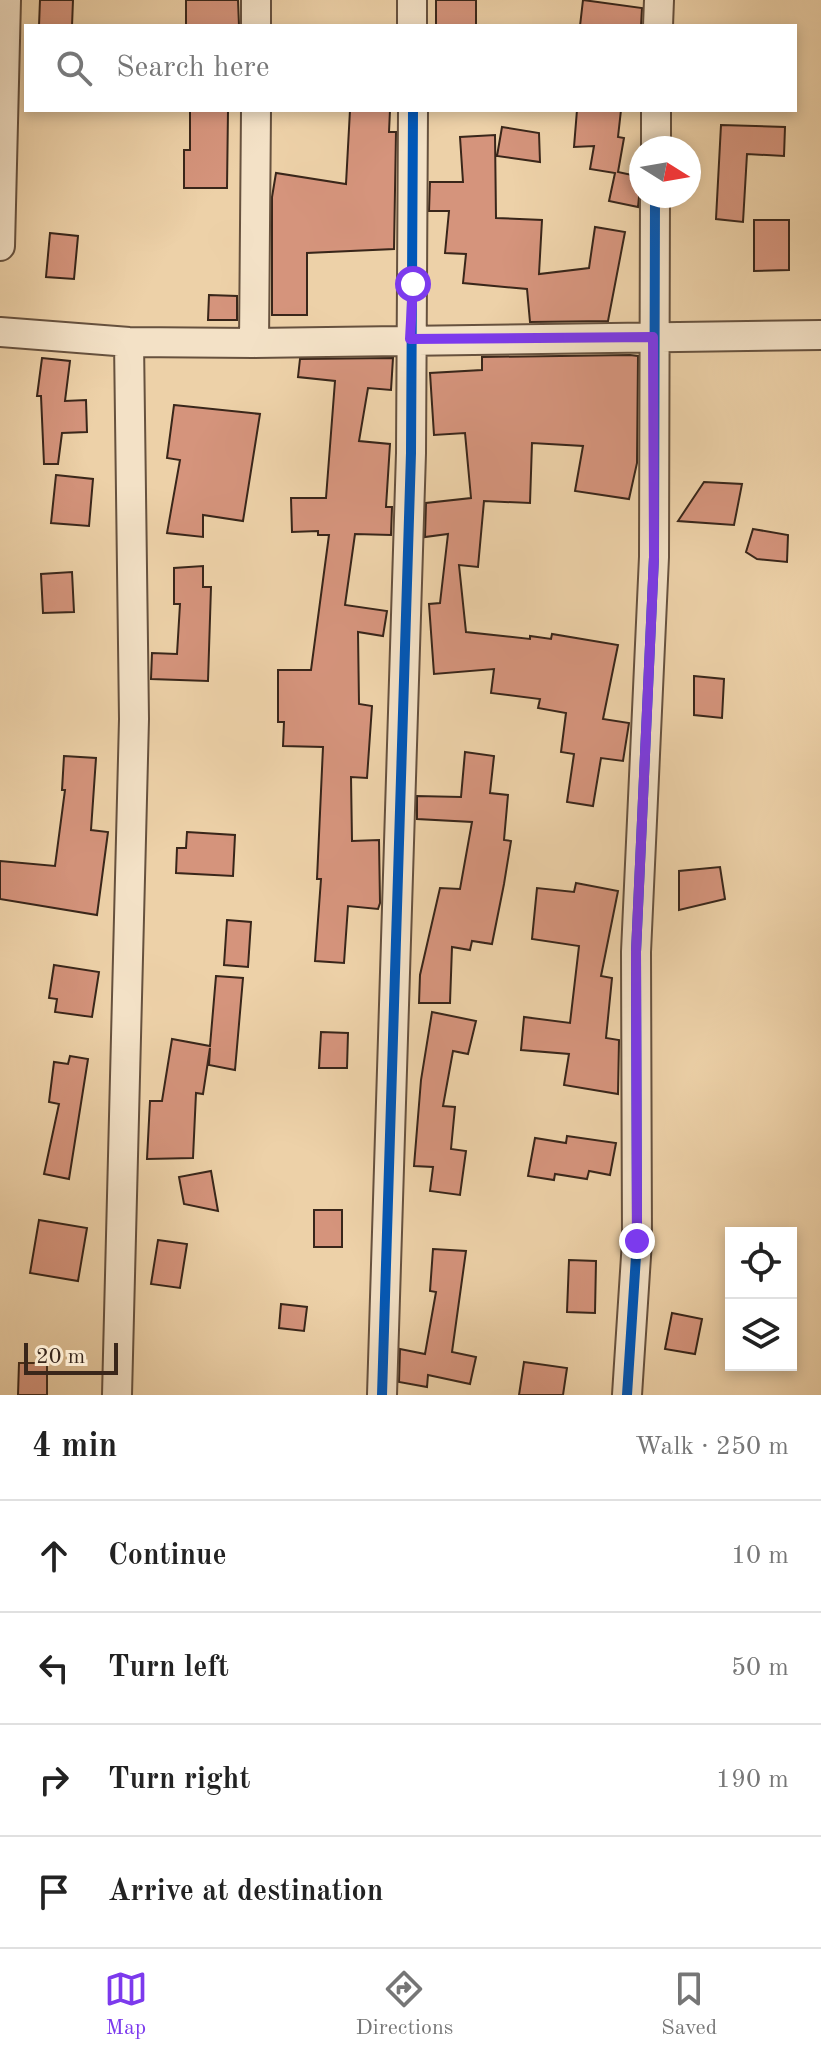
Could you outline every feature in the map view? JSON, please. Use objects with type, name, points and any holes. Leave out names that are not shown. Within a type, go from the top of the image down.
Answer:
[{"type":"street","points":[[0,246],[6,0]]},
{"type":"street","points":[[256,0],[256,24]]},
{"type":"street","points":[[412,0],[412,24]]},
{"type":"street","points":[[658,24],[659,0]]},
{"type":"street","points":[[254,343],[256,112]]},
{"type":"street","points":[[382,1395],[411,453],[413,112]]},
{"type":"street","points":[[656,112],[656,136]]},
{"type":"street","points":[[627,1395],[637,1241],[636,952],[654,557],[655,208]]},
{"type":"street","points":[[0,332],[129,342],[254,343],[821,335]]},
{"type":"street","points":[[117,1395],[134,719],[129,342]]},
{"type":"building","points":[[40,0],[73,0],[72,24],[39,24]]},
{"type":"building","points":[[186,0],[238,0],[239,24],[186,24]]},
{"type":"building","points":[[436,0],[476,0],[476,24],[436,24]]},
{"type":"building","points":[[583,0],[642,8],[641,24],[580,24]]},
{"type":"building","points":[[190,112],[228,112],[227,188],[184,188],[184,150],[190,150]]},
{"type":"building","points":[[350,112],[390,112],[389,132],[396,132],[394,249],[307,253],[307,315],[272,315],[272,197],[276,173],[346,184]]},
{"type":"building","points":[[577,112],[621,112],[618,137],[624,138],[618,172],[629,174],[629,205],[609,201],[615,173],[590,169],[594,146],[574,147]]},
{"type":"building","points":[[721,125],[785,127],[784,156],[747,154],[743,222],[716,219]]},
{"type":"building","points":[[502,127],[539,133],[540,162],[497,156]]},
{"type":"building","points":[[495,135],[496,218],[542,220],[539,274],[589,268],[595,227],[625,232],[608,321],[530,322],[527,289],[463,283],[466,254],[445,253],[449,211],[429,211],[430,182],[463,182],[460,137]]},
{"type":"building","points":[[754,220],[789,220],[789,270],[754,271]]},
{"type":"building","points":[[50,233],[78,236],[74,279],[46,277]]},
{"type":"building","points":[[209,295],[237,296],[237,320],[208,320]]},
{"type":"building","points":[[638,356],[637,463],[629,499],[575,491],[583,446],[532,443],[530,503],[484,501],[478,567],[459,565],[466,632],[530,639],[530,636],[551,639],[552,634],[618,645],[603,719],[629,723],[623,761],[601,758],[593,806],[567,802],[574,754],[561,752],[566,713],[538,708],[540,699],[491,693],[494,669],[434,674],[429,604],[440,603],[448,534],[425,537],[426,503],[471,498],[465,433],[434,435],[430,373],[482,370],[482,357]]},
{"type":"building","points":[[42,358],[70,361],[65,401],[86,400],[87,432],[62,433],[58,464],[44,464],[41,396],[37,396]]},
{"type":"building","points":[[393,358],[391,390],[368,388],[359,441],[390,444],[386,507],[392,507],[391,535],[355,534],[345,605],[387,611],[383,636],[358,632],[359,704],[372,706],[367,778],[351,777],[352,841],[379,840],[380,903],[378,909],[348,906],[344,963],[315,961],[321,879],[317,879],[323,747],[283,746],[284,722],[278,722],[278,670],[311,670],[329,535],[318,535],[318,531],[292,532],[291,498],[326,498],[335,381],[298,377],[300,359]]},
{"type":"building","points":[[174,405],[260,414],[243,521],[203,515],[203,537],[167,533],[180,460],[167,458]]},
{"type":"building","points":[[56,475],[93,479],[89,526],[51,523]]},
{"type":"building","points":[[704,482],[742,484],[734,525],[678,521]]},
{"type":"building","points":[[753,529],[788,535],[787,562],[757,559],[746,552]]},
{"type":"building","points":[[203,566],[203,587],[211,587],[208,681],[151,679],[152,653],[177,654],[180,604],[174,604],[174,568]]},
{"type":"building","points":[[72,572],[74,612],[43,613],[41,574]]},
{"type":"building","points":[[694,676],[724,679],[722,718],[694,715]]},
{"type":"building","points":[[465,752],[494,756],[490,793],[508,795],[504,840],[511,841],[504,884],[492,944],[472,941],[470,950],[452,947],[450,1003],[419,1003],[420,975],[440,888],[460,889],[472,822],[417,819],[417,796],[461,797]]},
{"type":"building","points":[[64,756],[96,758],[91,830],[108,832],[97,915],[0,899],[0,861],[55,866],[65,790],[62,790]]},
{"type":"building","points":[[187,832],[235,835],[233,876],[176,873],[177,848],[186,848]]},
{"type":"building","points":[[720,867],[725,899],[679,910],[679,871]]},
{"type":"building","points":[[576,883],[618,891],[601,976],[612,978],[606,1038],[619,1040],[618,1094],[564,1085],[569,1054],[521,1050],[524,1017],[570,1023],[579,946],[532,939],[537,888],[574,892]]},
{"type":"building","points":[[227,920],[251,922],[248,967],[224,965]]},
{"type":"building","points":[[54,965],[99,972],[92,1017],[55,1012],[57,999],[49,998]]},
{"type":"building","points":[[216,976],[243,978],[235,1070],[209,1065],[210,1048],[203,1094],[196,1093],[193,1158],[147,1159],[150,1101],[162,1101],[172,1039],[210,1046]]},
{"type":"building","points":[[432,1012],[476,1021],[468,1054],[453,1051],[443,1106],[455,1107],[451,1149],[466,1151],[460,1195],[430,1191],[433,1167],[414,1166],[421,1080]]},
{"type":"building","points":[[321,1032],[348,1033],[347,1068],[319,1068]]},
{"type":"building","points":[[70,1056],[88,1059],[69,1179],[44,1174],[59,1104],[49,1102],[54,1062],[68,1064]]},
{"type":"building","points":[[567,1136],[616,1143],[610,1175],[589,1171],[587,1179],[555,1174],[554,1180],[528,1176],[535,1138],[566,1143]]},
{"type":"building","points":[[211,1171],[218,1211],[184,1204],[179,1177]]},
{"type":"building","points":[[314,1210],[342,1210],[342,1247],[314,1247]]},
{"type":"building","points":[[39,1220],[87,1228],[78,1281],[30,1273]]},
{"type":"building","points":[[158,1240],[187,1244],[180,1288],[151,1284]]},
{"type":"building","points":[[433,1249],[466,1251],[452,1352],[476,1357],[470,1384],[428,1375],[427,1387],[399,1382],[400,1349],[425,1354],[436,1292],[430,1291]]},
{"type":"building","points":[[569,1260],[596,1261],[595,1313],[567,1312]]},
{"type":"building","points":[[281,1304],[307,1307],[304,1331],[279,1328]]},
{"type":"building","points":[[672,1313],[702,1319],[695,1354],[665,1349]]},
{"type":"building","points":[[524,1362],[567,1368],[563,1395],[519,1395]]},
{"type":"building","points":[[19,1363],[47,1363],[47,1395],[18,1395]]},
{"type":"cycle path","points":[[382,1395],[411,453],[413,112]]},
{"type":"cycle path","points":[[627,1395],[637,1241],[636,952],[654,557],[655,208]]},
{"type":"route","points":[[413,284],[410,339],[653,337],[654,557],[636,952],[637,1241]]}]
